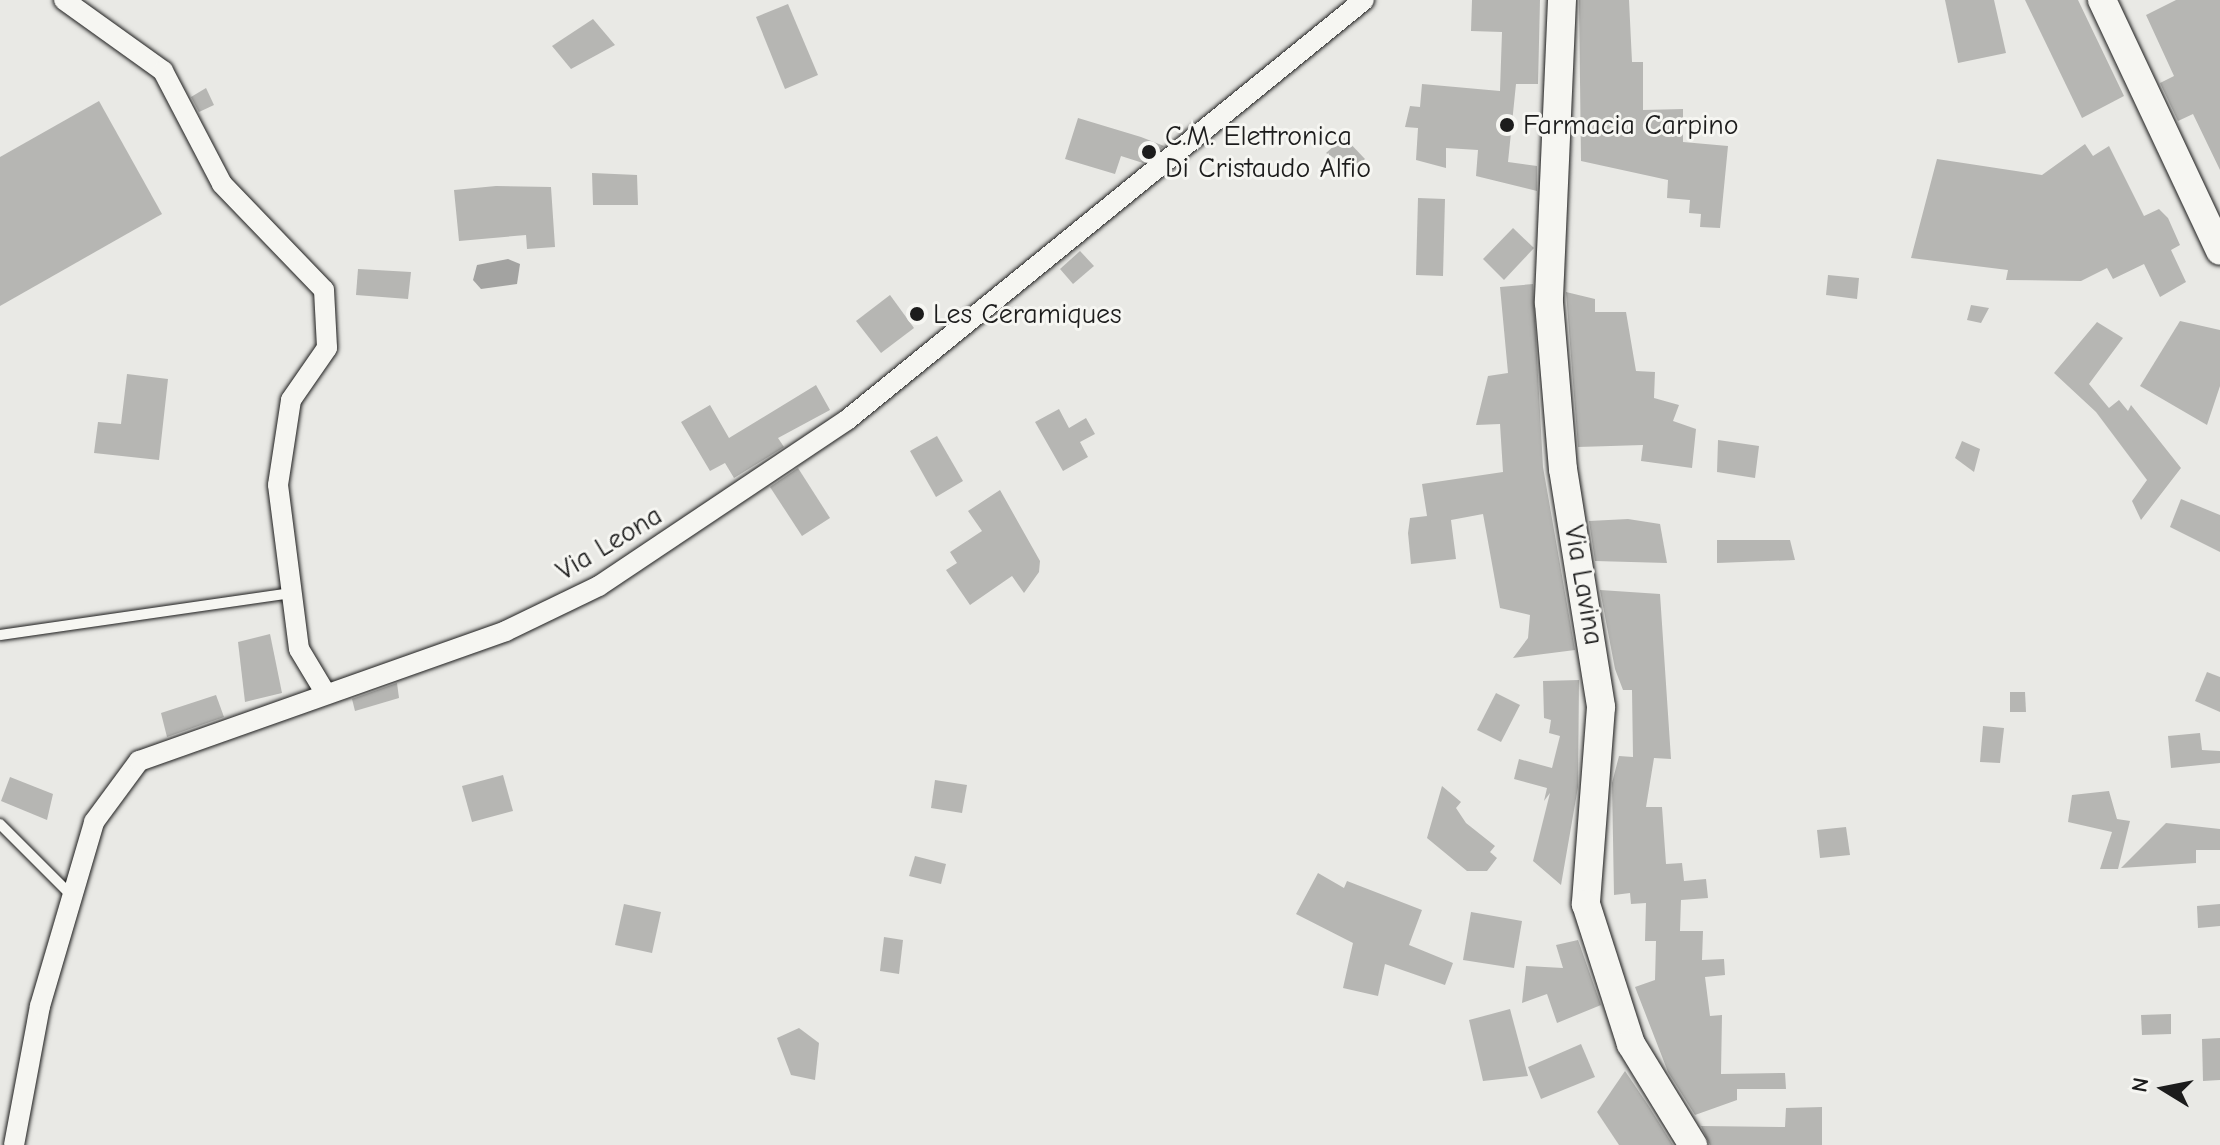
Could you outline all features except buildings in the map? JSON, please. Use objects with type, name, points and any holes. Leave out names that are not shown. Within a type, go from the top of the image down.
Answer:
[{"type":"street","points":[[64,0],[163,71],[222,184],[324,290],[327,348],[281,426],[279,498],[299,649],[326,694]]},
{"type":"street","name":"Via Leona","points":[[14,1145],[71,895],[94,822],[139,761],[506,631],[663,546],[847,420],[1364,0]]},
{"type":"street","name":"Via Lavina","points":[[1562,0],[1549,303],[1563,469],[1601,707],[1586,904],[1631,1044],[1693,1145]]},
{"type":"street","points":[[2102,0],[2220,251]]},
{"type":"lane","points":[[0,635],[290,593]]},
{"type":"lane","points":[[0,824],[71,895]]},
{"type":"shaded area","points":[[508,259],[520,264],[517,284],[481,289],[473,280],[477,265]]},
{"type":"place","name":"Farmacia Carpino","points":[[1507,125]]},
{"type":"place","name":"C.M. Elettronica Di Cristaudo Alfio","points":[[1149,152]]},
{"type":"place","name":"Les Ceramiques","points":[[917,314]]}]
